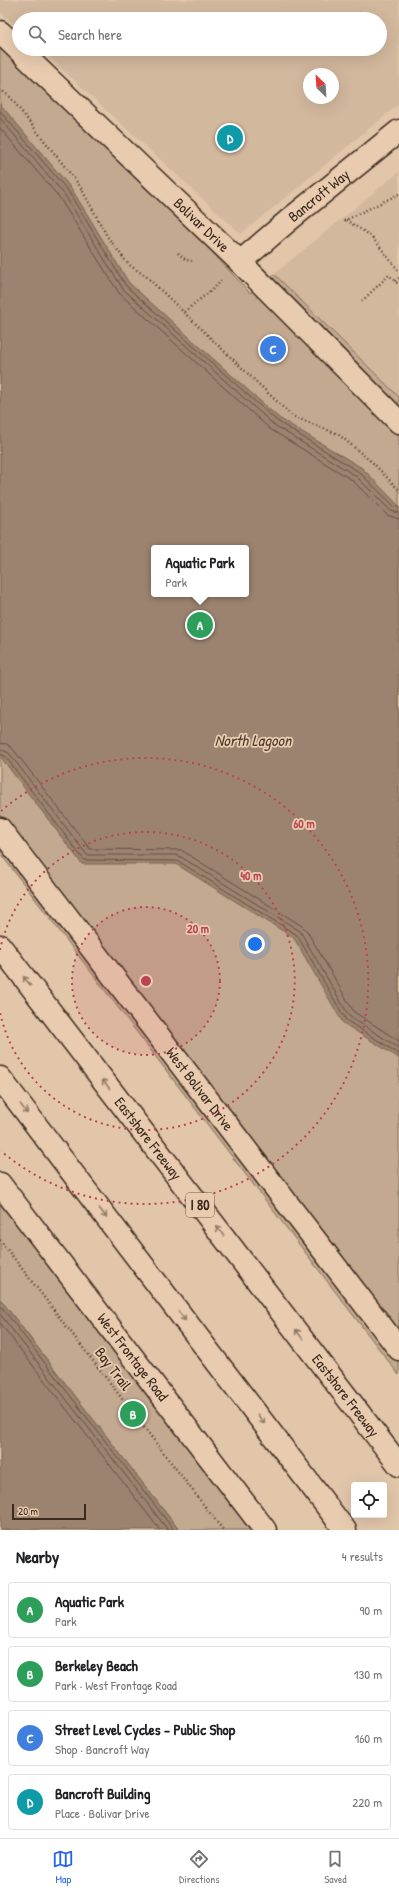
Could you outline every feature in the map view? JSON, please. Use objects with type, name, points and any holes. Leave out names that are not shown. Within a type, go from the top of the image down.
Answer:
[{"type":"main road","name":"Bolivar Drive","points":[[0,32],[12,44]]},
{"type":"main road","name":"Bolivar Drive","points":[[25,56],[240,262],[399,422]]},
{"type":"main road","name":"Bancroft Way","points":[[240,262],[289,220],[399,131]]},
{"type":"main road","name":"West Bolivar Drive","points":[[0,829],[399,1349]]},
{"type":"main road","name":"Eastshore Freeway","points":[[0,946],[399,1465]]},
{"type":"main road","points":[[0,1078],[345,1530]]},
{"type":"main road","name":"West Frontage Road","points":[[0,1184],[265,1530]]},
{"type":"path","points":[[0,89],[10,97],[80,186],[107,236],[128,264],[147,277],[292,416],[338,434],[373,463],[399,490]]},
{"type":"path","points":[[399,194],[345,221],[371,236],[399,271]]},
{"type":"path","points":[[178,253],[186,260],[192,261]]},
{"type":"path","points":[[184,312],[213,289],[240,262]]},
{"type":"path","points":[[362,301],[389,275],[399,285]]},
{"type":"path","points":[[395,281],[399,278]]},
{"type":"path","name":"Bay Trail","points":[[0,1240],[222,1530]]},
{"type":"shaded area","points":[[0,0],[399,0],[399,104],[241,234],[48,56],[387,56],[387,12],[12,12],[12,23],[0,12]]},
{"type":"shaded area","name":"North Lagoon","points":[[0,44],[177,214],[250,293],[274,274],[399,397],[399,1375],[0,853]]},
{"type":"shaded area","points":[[399,172],[399,397],[274,274]]},
{"type":"shaded area","points":[[0,1184],[265,1530],[179,1530],[0,1299]]},
{"type":"water","name":"North Lagoon","points":[[0,104],[71,188],[129,283],[279,418],[362,468],[399,506],[399,1058],[343,1023],[294,938],[176,864],[82,864],[0,756]]},
{"type":"water","points":[[0,1299],[179,1530],[0,1530]]},
{"type":"place","name":"Bancroft Building","points":[[230,138]]},
{"type":"place","name":"Street Level Cycles - Public Shop","points":[[273,349]]},
{"type":"place","name":"Aquatic Park","points":[[200,625]]},
{"type":"place","name":"Berkeley Beach","points":[[133,1414]]}]
